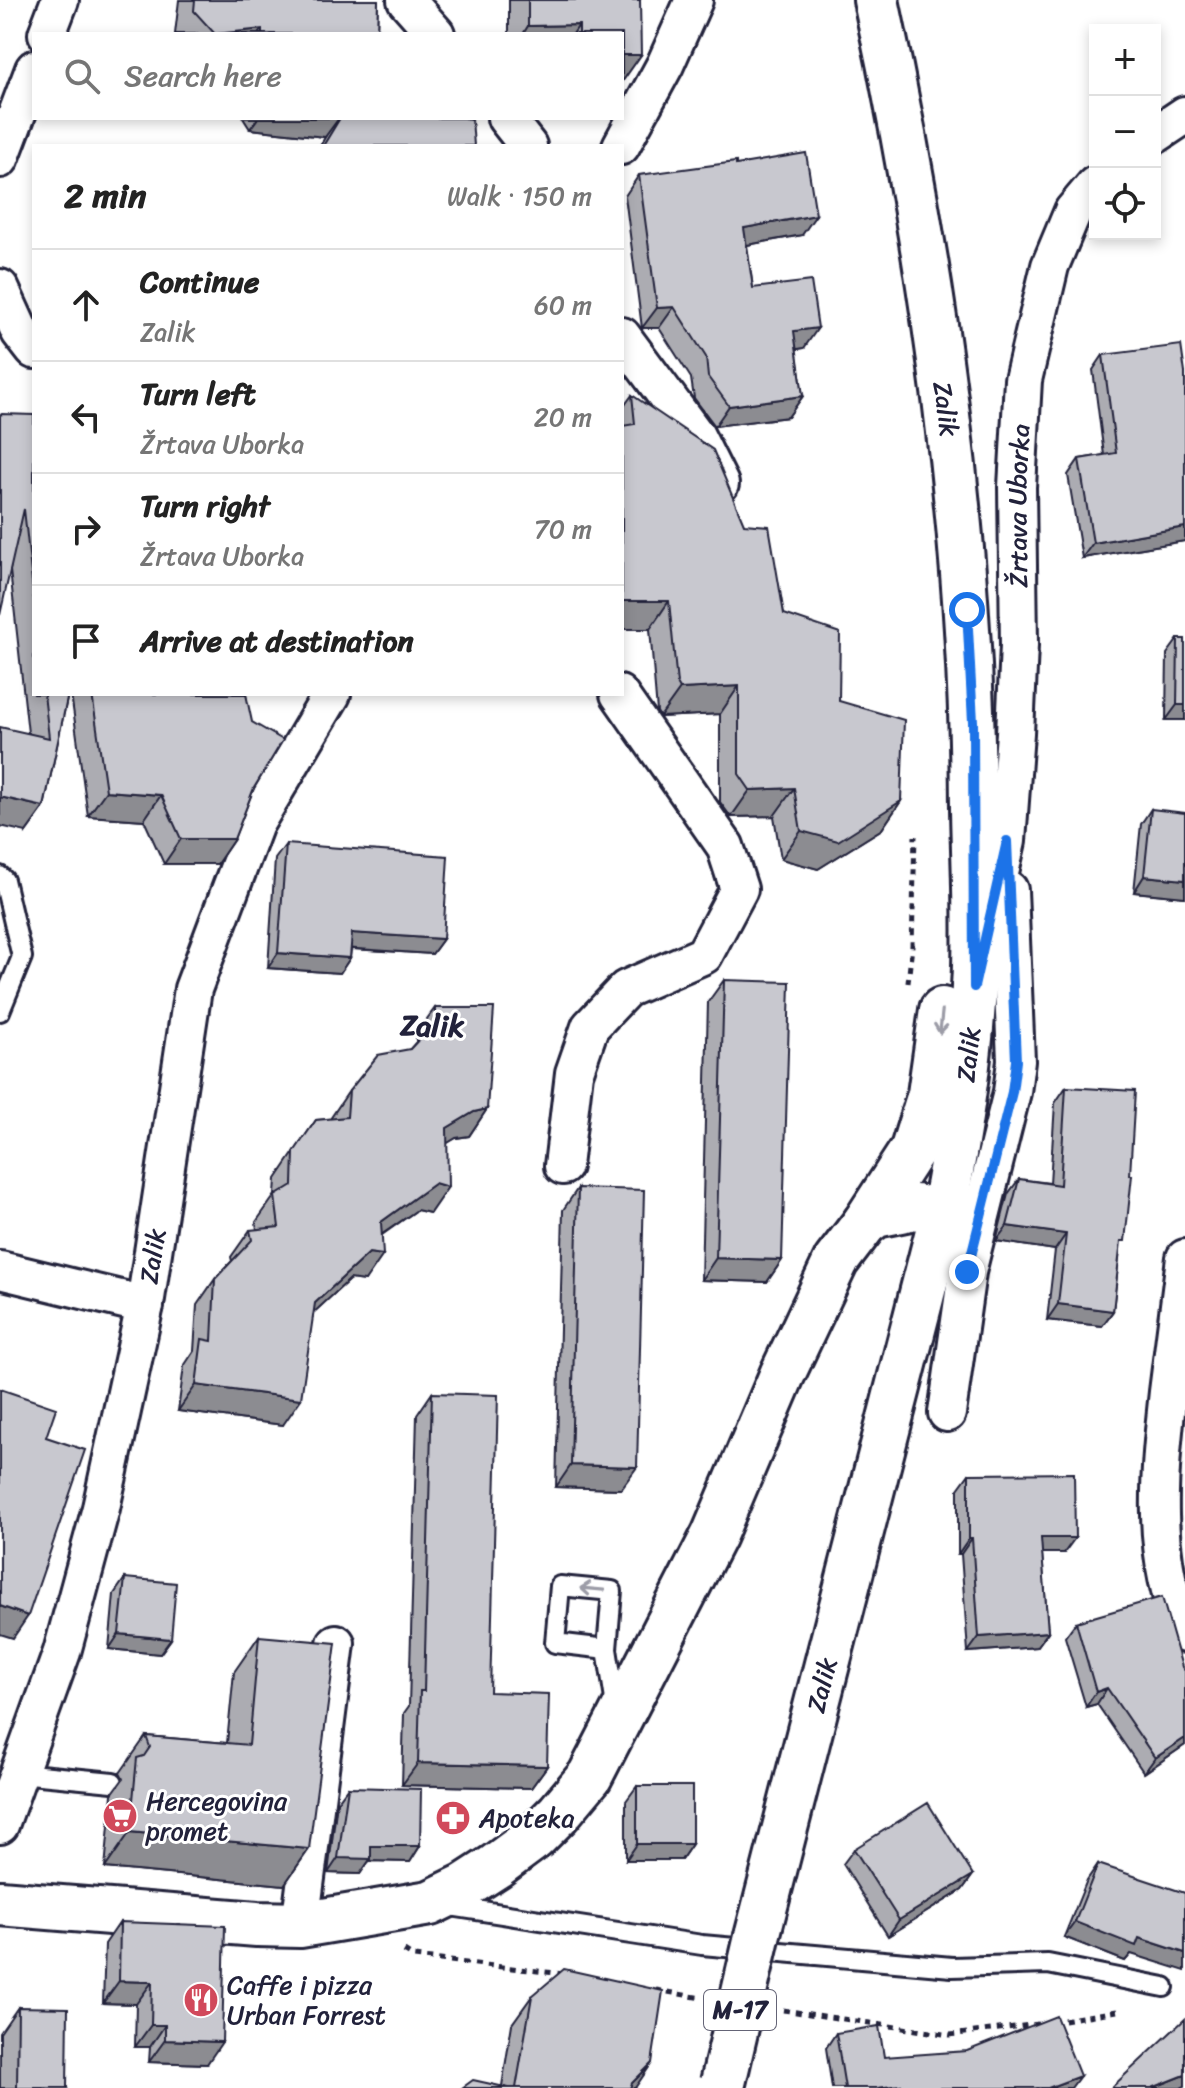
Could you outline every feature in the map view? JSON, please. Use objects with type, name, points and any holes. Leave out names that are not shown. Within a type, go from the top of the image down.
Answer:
[{"type":"main road","name":"Zalik","points":[[722,2085],[943,1212],[962,1097],[974,987],[973,722],[954,468],[925,258],[876,0]]},
{"type":"main road","points":[[0,1903],[300,1925],[430,1903],[465,1886],[535,1837],[590,1776],[714,1535],[782,1375],[836,1261],[913,1149],[930,1094],[946,980],[952,852],[973,810]]},
{"type":"main road","points":[[865,1223],[876,1215],[892,1210],[915,1207],[943,1212]]},
{"type":"street","points":[[48,32],[60,0]]},
{"type":"street","points":[[406,0],[434,32]]},
{"type":"street","points":[[622,144],[665,65],[694,0]]},
{"type":"street","points":[[0,159],[32,74]]},
{"type":"street","points":[[1161,131],[1184,115],[1185,104]]},
{"type":"street","points":[[508,120],[526,144]]},
{"type":"street","name":"Žrtava Uborka","points":[[947,1413],[967,1272],[1012,1092],[1016,1061],[1007,841],[1019,645],[1017,487],[1023,380],[1050,266],[1073,211],[1089,192]]},
{"type":"street","points":[[0,288],[20,332],[32,347]]},
{"type":"street","points":[[624,339],[696,436],[738,520]]},
{"type":"street","name":"Zalik","points":[[0,1825],[62,1652],[101,1508],[145,1305],[193,989],[255,824],[328,696]]},
{"type":"street","points":[[563,1166],[574,1073],[590,1027],[626,989],[704,955],[739,889],[725,846],[620,696]]},
{"type":"street","name":"Žrtava Uborka","points":[[974,987],[1007,841]]},
{"type":"street","points":[[1185,1258],[1159,1469],[1160,1548],[1185,1634]]},
{"type":"street","points":[[0,1270],[145,1305]]},
{"type":"street","points":[[300,1925],[336,1643]]},
{"type":"lane","points":[[0,876],[4,880],[22,957],[0,1011]]},
{"type":"lane","points":[[607,1649],[619,1723]]},
{"type":"lane","points":[[19,1773],[113,1782]]},
{"type":"lane","points":[[430,1903],[702,1945],[952,1967],[1048,1964],[1164,1987]]},
{"type":"building","points":[[195,0],[378,0],[377,32],[262,32],[262,29],[213,32],[194,11]]},
{"type":"building","points":[[528,0],[640,0],[641,55],[624,55],[624,32],[579,32],[579,25],[528,26]]},
{"type":"building","points":[[339,120],[472,120],[474,144],[324,144]]},
{"type":"building","points":[[806,153],[816,215],[744,228],[753,288],[811,281],[818,328],[794,331],[803,396],[729,406],[708,377],[706,357],[674,307],[657,308],[639,175],[736,162],[736,165]]},
{"type":"building","points":[[1181,345],[1185,373],[1185,527],[1093,543],[1079,459],[1116,453],[1103,355]]},
{"type":"building","points":[[632,395],[713,450],[744,524],[769,526],[784,614],[840,633],[839,701],[904,720],[901,801],[838,841],[801,831],[794,788],[750,790],[739,774],[739,686],[680,689],[669,601],[624,601],[624,426],[635,424]]},
{"type":"building","points":[[0,415],[32,415],[32,582],[24,509],[0,615]]},
{"type":"building","points":[[1178,639],[1185,639],[1185,705],[1177,705]]},
{"type":"building","points":[[44,696],[68,696],[44,807],[0,797],[0,727],[49,738]]},
{"type":"building","points":[[92,696],[246,696],[252,722],[283,740],[254,788],[234,839],[181,839],[161,795],[106,791]]},
{"type":"building","points":[[1151,809],[1185,813],[1185,880],[1144,876]]},
{"type":"building","points":[[286,844],[448,856],[443,939],[352,933],[350,958],[278,953]]},
{"type":"building","points":[[724,980],[790,982],[782,1260],[716,1258]]},
{"type":"building","points":[[435,1008],[494,1008],[487,1109],[474,1112],[447,1128],[448,1187],[435,1183],[381,1222],[383,1255],[369,1253],[315,1303],[301,1399],[196,1385],[202,1339],[212,1341],[215,1279],[252,1240],[250,1230],[279,1227],[275,1196],[293,1185],[294,1152],[316,1120],[347,1117],[349,1091],[378,1055],[410,1049],[435,1022]]},
{"type":"building","points":[[1066,1087],[1135,1091],[1132,1175],[1113,1311],[1058,1304],[1066,1234],[1007,1226],[1019,1179],[1060,1185]]},
{"type":"building","points":[[578,1188],[644,1190],[637,1467],[571,1465]]},
{"type":"building","points":[[0,1389],[56,1408],[46,1437],[85,1450],[28,1616],[0,1606]]},
{"type":"building","points":[[432,1393],[498,1395],[490,1692],[549,1694],[547,1766],[418,1763],[420,1691],[424,1691]]},
{"type":"building","points":[[1074,1473],[1075,1538],[1041,1538],[1048,1632],[979,1637],[972,1538],[969,1538],[969,1474]]},
{"type":"building","points":[[125,1578],[176,1583],[171,1639],[119,1634]]},
{"type":"building","points":[[1162,1597],[1185,1671],[1185,1738],[1155,1758],[1107,1688],[1096,1692],[1076,1622]]},
{"type":"building","points":[[259,1636],[336,1643],[309,1849],[130,1832],[137,1758],[144,1756],[150,1747],[146,1736],[249,1745]]},
{"type":"building","points":[[637,1786],[692,1786],[692,1844],[637,1844]]},
{"type":"building","points":[[348,1787],[421,1789],[420,1846],[371,1846],[371,1859],[338,1858]]},
{"type":"building","points":[[928,1803],[973,1875],[899,1920],[854,1849]]},
{"type":"building","points":[[1098,1864],[1185,1893],[1185,1953],[1139,1938],[1136,1946],[1075,1922]]},
{"type":"building","points":[[120,1922],[225,1926],[222,2042],[165,2040],[165,2025],[151,2025],[152,1982],[119,1981]]},
{"type":"building","points":[[564,1969],[663,1991],[652,2063],[630,2088],[516,2088],[532,1996]]},
{"type":"building","points":[[18,2007],[68,2008],[67,2088],[17,2088]]},
{"type":"building","points":[[1056,2016],[1080,2076],[1048,2088],[901,2088],[901,2085],[845,2088],[836,2033],[879,2026],[884,2057],[967,2051]]},
{"type":"building","points":[[1185,2019],[1185,2075],[1152,2088],[1111,2088]]},
{"type":"building","points":[[473,2080],[509,2088],[462,2088]]},
{"type":"place","name":"Hercegovina promet","points":[[120,1816]]},
{"type":"place","name":"Apoteka","points":[[453,1818]]},
{"type":"place","name":"Caffe i pizza Urban Forrest","points":[[201,2000]]},
{"type":"district","name":"Zalik","points":[[432,1026]]},
{"type":"route","points":[[967,610],[973,722],[974,987],[1007,841],[1016,1061],[1012,1092],[967,1272]]}]
